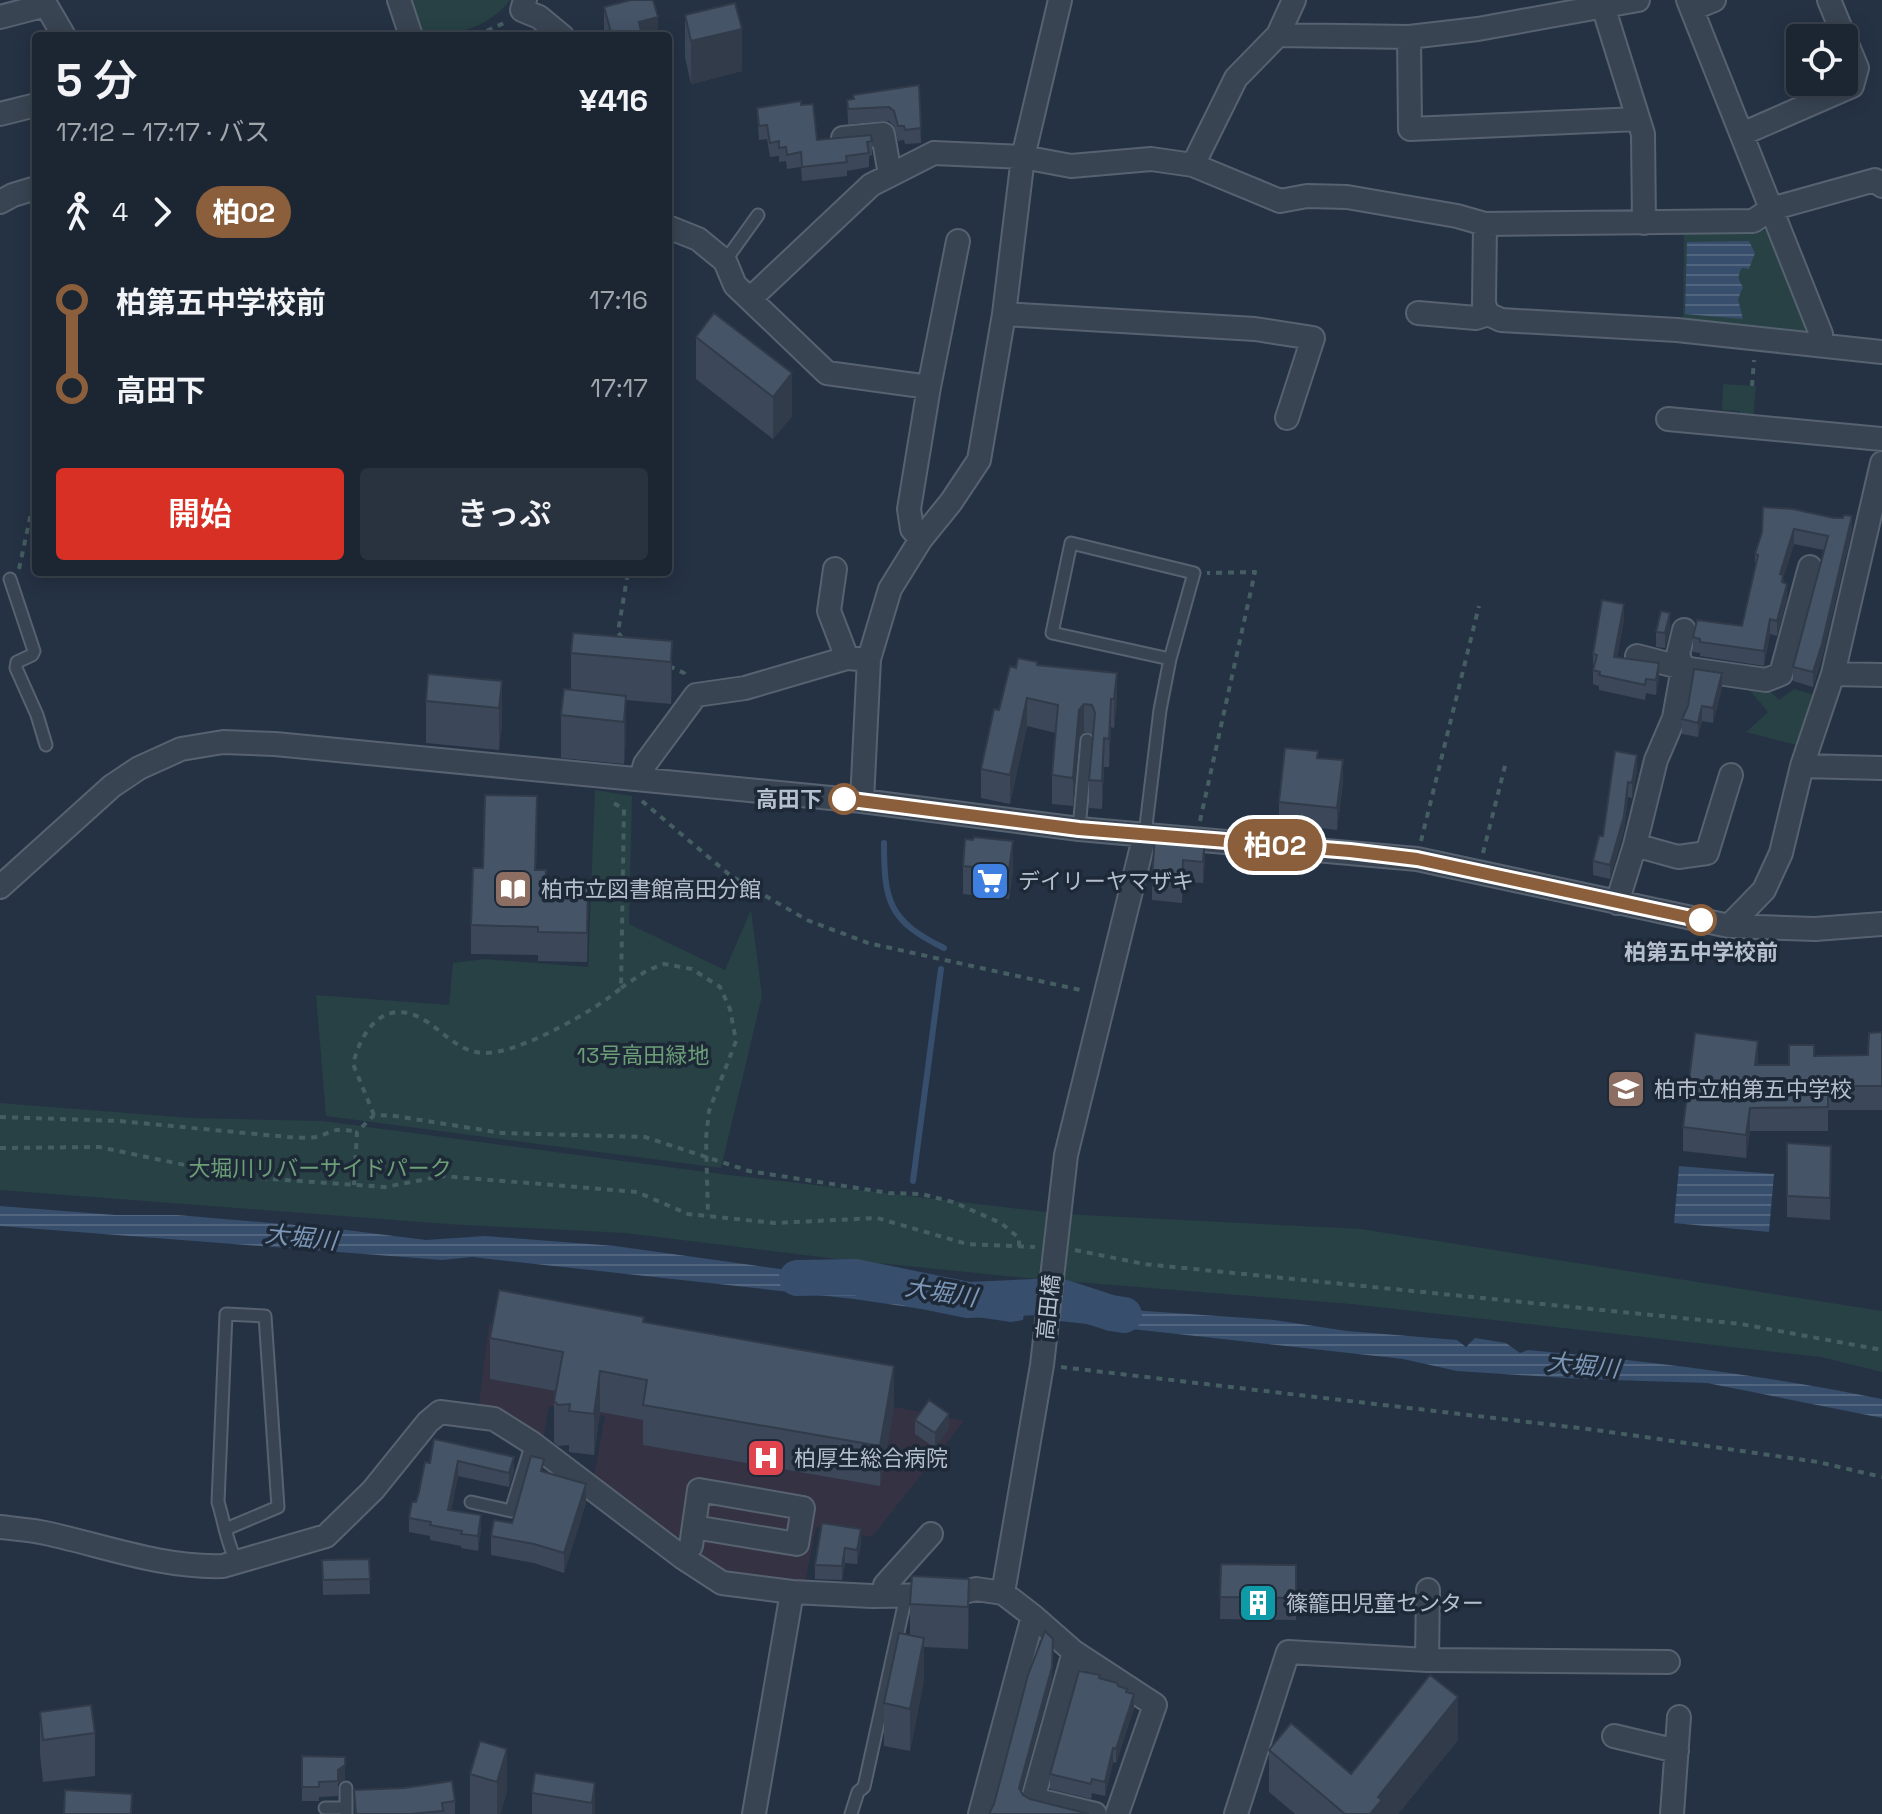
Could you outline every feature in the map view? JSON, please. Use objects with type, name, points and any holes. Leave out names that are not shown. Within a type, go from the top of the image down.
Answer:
[{"type":"street","points":[[399,0],[410,32]]},
{"type":"street","points":[[862,801],[858,658],[890,589],[921,539],[979,460],[1004,314],[1023,157],[1060,0]]},
{"type":"street","points":[[1193,165],[1236,78],[1278,35],[1294,0]]},
{"type":"street","points":[[1278,35],[1409,37],[1478,29],[1638,0]]},
{"type":"street","points":[[1714,0],[1690,5],[1821,334],[1822,344]]},
{"type":"street","points":[[1742,134],[1852,86],[1857,68],[1829,0]]},
{"type":"street","points":[[0,17],[44,3],[62,32]]},
{"type":"street","points":[[1603,6],[1643,134],[1644,223]]},
{"type":"street","points":[[526,7],[557,32]]},
{"type":"street","points":[[1409,37],[1410,129],[1638,119]]},
{"type":"street","points":[[0,114],[32,106]]},
{"type":"street","points":[[830,140],[883,134],[890,175]]},
{"type":"street","points":[[750,299],[871,185],[934,153],[1023,157],[1071,166],[1151,159],[1193,165],[1280,201],[1307,196],[1347,197],[1457,216],[1485,224],[1753,221],[1771,209],[1875,180],[1882,186]]},
{"type":"street","points":[[4,194],[32,189]]},
{"type":"street","points":[[1485,224],[1484,304],[1488,314]]},
{"type":"street","points":[[672,229],[698,239],[725,261],[735,285],[827,373],[929,387]]},
{"type":"street","points":[[921,539],[912,529],[909,509],[958,241]]},
{"type":"street","points":[[1418,313],[1476,318],[1488,314],[1501,320],[1677,330],[1882,352]]},
{"type":"street","points":[[1004,314],[1255,329],[1313,338],[1287,418]]},
{"type":"street","points":[[1668,419],[1882,439]]},
{"type":"street","points":[[1729,926],[1764,890],[1781,853],[1802,766],[1833,674],[1882,463]]},
{"type":"street","points":[[1637,656],[1683,668],[1766,680],[1781,674],[1810,567]]},
{"type":"street","points":[[835,569],[829,611],[858,658]]},
{"type":"street","points":[[1617,903],[1656,760],[1674,718],[1683,668],[1678,655],[1684,630]]},
{"type":"street","points":[[628,781],[645,764],[696,695],[745,688],[858,658]]},
{"type":"street","points":[[1833,674],[1882,675]]},
{"type":"street","points":[[0,887],[112,786],[139,768],[181,749],[223,742],[275,744],[628,781],[862,801],[1079,829],[1417,859],[1729,926],[1815,929],[1882,924]]},
{"type":"street","points":[[1802,766],[1882,768]]},
{"type":"street","points":[[1635,845],[1678,857],[1707,853],[1731,775]]},
{"type":"street","name":"高田橋","points":[[1003,1593],[1042,1365],[1066,1155],[1145,834]]},
{"type":"street","points":[[0,1527],[47,1533],[132,1555],[207,1567],[223,1566],[326,1536],[373,1490],[428,1422],[440,1412],[494,1419],[532,1443],[682,1557],[722,1583],[792,1592],[896,1596],[952,1595],[976,1589],[1003,1593],[1074,1652],[1155,1705],[1117,1814]]},
{"type":"street","points":[[682,1557],[691,1546],[699,1490],[803,1508],[797,1544],[694,1527]]},
{"type":"street","points":[[896,1596],[885,1585],[931,1534]]},
{"type":"street","points":[[1427,1660],[1428,1590]]},
{"type":"street","points":[[754,1814],[792,1592]]},
{"type":"street","points":[[980,1814],[1033,1616]]},
{"type":"street","points":[[1074,1652],[1033,1799],[1095,1814]]},
{"type":"street","points":[[1236,1814],[1288,1652],[1427,1660],[1668,1662]]},
{"type":"street","points":[[1672,1814],[1679,1717]]},
{"type":"street","points":[[1614,1736],[1677,1751]]},
{"type":"lane","points":[[725,261],[758,215]]},
{"type":"lane","points":[[1145,834],[1160,710],[1170,659],[1194,573],[1071,543],[1052,633],[1170,659]]},
{"type":"lane","points":[[10,579],[34,651],[17,662],[16,668],[37,715],[46,745]]},
{"type":"lane","points":[[1079,829],[1087,740]]},
{"type":"lane","points":[[226,1529],[278,1507],[265,1316],[226,1314],[218,1502],[226,1529],[237,1562]]},
{"type":"lane","points":[[471,1502],[511,1511],[532,1443]]},
{"type":"lane","points":[[851,1814],[858,1792],[864,1787],[896,1596]]},
{"type":"lane","points":[[325,1808],[345,1811],[346,1788]]},
{"type":"path","points":[[483,32],[526,7]]},
{"type":"path","points":[[10,579],[18,575],[32,509]]},
{"type":"path","points":[[1194,573],[1255,572],[1196,839]]},
{"type":"path","points":[[627,576],[618,632],[628,648]]},
{"type":"path","points":[[1417,859],[1479,606]]},
{"type":"path","points":[[656,660],[684,673],[696,695]]},
{"type":"path","points":[[1479,871],[1506,762]]},
{"type":"path","points":[[621,988],[624,809],[612,802],[628,781]]},
{"type":"path","points":[[628,781],[629,790],[731,876],[807,920],[868,943],[1104,995]]},
{"type":"path","points":[[374,1115],[353,1064],[363,1034],[378,1018],[400,1012],[412,1015],[426,1021],[467,1050],[487,1053],[520,1045],[547,1033],[603,1004],[646,971],[664,964],[692,969],[720,987],[730,1009],[736,1041],[709,1111],[706,1158],[708,1216]]},
{"type":"path","points":[[354,1185],[357,1132],[374,1115],[502,1133],[645,1137],[706,1158],[782,1177],[889,1193],[921,1194],[953,1202],[1001,1223],[1019,1238],[1019,1246]]},
{"type":"path","points":[[0,1117],[119,1121],[309,1138],[342,1128],[357,1132]]},
{"type":"path","points":[[0,1148],[99,1147],[242,1177],[354,1185],[385,1187],[443,1176],[637,1192],[688,1214],[775,1223],[877,1218],[967,1244],[1082,1250],[1144,1264],[1741,1324],[1882,1350]]},
{"type":"path","points":[[1042,1365],[1596,1430],[1818,1462],[1882,1477]]},
{"type":"shaded area","name":"柏厚生総合病院","points":[[489,1324],[964,1421],[872,1537],[816,1527],[804,1589],[730,1580],[594,1475],[605,1416],[549,1406],[543,1440],[478,1410]]},
{"type":"green space","points":[[412,0],[510,0],[492,17],[470,28],[458,32],[420,32]]},
{"type":"green space","points":[[1770,230],[1811,322],[1802,333],[1683,323],[1684,233]]},
{"type":"green space","points":[[1723,384],[1756,386],[1753,420],[1740,419],[1740,411],[1722,410]]},
{"type":"green space","points":[[1747,687],[1769,690],[1779,700],[1794,689],[1815,695],[1801,746],[1746,732],[1768,712]]},
{"type":"green space","name":"13号高田緑地","points":[[595,790],[632,796],[629,924],[725,970],[751,910],[762,996],[721,1168],[326,1116],[316,995],[449,1005],[453,963],[484,959],[588,967]]},
{"type":"green space","name":"大堀川リバーサイドパーク","points":[[0,1103],[191,1118],[323,1121],[721,1174],[1064,1214],[1361,1229],[1882,1311],[1882,1372],[1821,1357],[1351,1304],[1026,1278],[625,1233],[447,1224],[0,1190]]},
{"type":"water","points":[[1749,241],[1755,253],[1749,269],[1742,268],[1739,276],[1743,287],[1738,299],[1743,319],[1685,314],[1687,242]]},
{"type":"water","points":[[1679,1166],[1774,1174],[1769,1232],[1674,1223]]},
{"type":"water","points":[[0,1206],[115,1215],[177,1215],[426,1240],[485,1236],[615,1246],[944,1292],[1026,1300],[1023,1320],[1011,1322],[854,1299],[472,1257],[442,1260],[0,1226]]},
{"type":"water","points":[[1056,1297],[1102,1308],[1274,1320],[1347,1331],[1457,1340],[1466,1347],[1475,1338],[1506,1343],[1520,1353],[1528,1350],[1573,1354],[1750,1376],[1882,1399],[1882,1418],[1707,1383],[1457,1371],[1403,1359],[1060,1321]]},
{"type":"building","points":[[631,0],[653,0],[658,17],[639,22],[641,32],[611,32],[604,7]]},
{"type":"building","points":[[735,3],[742,29],[691,41],[685,15]]},
{"type":"building","points":[[919,85],[921,128],[905,130],[904,126],[898,126],[894,111],[889,107],[848,109],[847,100],[854,99],[853,95]]},
{"type":"building","points":[[801,101],[801,105],[813,104],[817,140],[871,135],[872,141],[867,142],[869,153],[846,156],[847,162],[802,167],[801,152],[787,155],[786,147],[779,148],[779,141],[770,143],[767,125],[759,126],[757,108]]},
{"type":"building","points":[[714,313],[792,373],[773,397],[696,337]]},
{"type":"building","points":[[1763,507],[1793,509],[1834,518],[1852,516],[1813,672],[1793,667],[1828,536],[1794,529],[1780,574],[1783,575],[1782,582],[1787,584],[1777,621],[1770,619],[1764,651],[1700,642],[1700,639],[1693,637],[1697,620],[1742,626],[1758,555],[1755,554],[1762,532]]},
{"type":"building","points":[[1602,600],[1624,604],[1614,657],[1659,663],[1656,680],[1646,679],[1645,685],[1599,675],[1600,672],[1593,670]]},
{"type":"building","points":[[1661,611],[1670,613],[1665,633],[1656,632]]},
{"type":"building","points":[[573,633],[672,641],[671,662],[571,653]]},
{"type":"building","points":[[1018,658],[1037,662],[1037,665],[1117,673],[1114,699],[1111,699],[1109,739],[1104,738],[1102,781],[1089,780],[1095,713],[1092,705],[1084,704],[1079,710],[1073,778],[1052,775],[1058,705],[1027,698],[1010,775],[981,769],[994,709],[999,710],[1010,666],[1016,668]]},
{"type":"building","points":[[1694,669],[1722,673],[1713,708],[1702,706],[1698,723],[1682,719],[1688,706]]},
{"type":"building","points":[[428,674],[502,681],[499,708],[426,701]]},
{"type":"building","points":[[564,689],[626,696],[624,722],[561,715]]},
{"type":"building","points":[[1285,748],[1318,751],[1317,758],[1343,760],[1337,808],[1279,802]]},
{"type":"building","points":[[1615,751],[1637,755],[1610,865],[1593,861],[1599,836],[1603,836]]},
{"type":"building","points":[[485,795],[537,796],[535,870],[546,870],[545,887],[588,888],[587,933],[538,932],[538,927],[471,925],[473,868],[483,868]]},
{"type":"building","points":[[1155,834],[1205,837],[1203,862],[1183,860],[1182,881],[1152,879]]},
{"type":"building","points":[[974,837],[1013,841],[1009,870],[963,866],[965,839],[973,840]]},
{"type":"building","points":[[1882,1032],[1882,1086],[1828,1086],[1828,1107],[1750,1108],[1746,1135],[1683,1127],[1695,1033],[1758,1041],[1755,1065],[1789,1065],[1789,1045],[1814,1045],[1814,1056],[1868,1055],[1869,1033]]},
{"type":"building","points":[[1787,1143],[1831,1146],[1830,1198],[1787,1196]]},
{"type":"building","points":[[499,1290],[644,1317],[643,1322],[894,1366],[880,1446],[643,1405],[647,1380],[600,1371],[594,1414],[569,1411],[570,1404],[558,1405],[554,1401],[563,1352],[490,1338]]},
{"type":"building","points":[[929,1400],[949,1414],[935,1433],[915,1420]]},
{"type":"building","points":[[434,1439],[514,1457],[509,1473],[458,1461],[448,1510],[481,1515],[478,1536],[409,1518],[412,1502],[416,1502],[419,1492],[425,1462],[430,1463]]},
{"type":"building","points":[[531,1456],[544,1459],[541,1471],[586,1484],[564,1553],[491,1536],[494,1520],[512,1523]]},
{"type":"building","points":[[822,1523],[861,1529],[857,1550],[845,1548],[842,1566],[815,1565]]},
{"type":"building","points":[[369,1559],[370,1579],[323,1580],[322,1560]]},
{"type":"building","points":[[1221,1564],[1296,1565],[1296,1598],[1220,1597]]},
{"type":"building","points":[[912,1576],[969,1579],[968,1607],[910,1604]]},
{"type":"building","points":[[1045,1631],[1053,1639],[1052,1667],[1019,1788],[1030,1799],[1089,1814],[989,1814],[1028,1675]]},
{"type":"building","points":[[899,1633],[924,1638],[910,1709],[884,1703]]},
{"type":"building","points":[[1079,1671],[1100,1675],[1099,1678],[1117,1683],[1127,1689],[1126,1692],[1134,1694],[1116,1749],[1113,1748],[1105,1782],[1092,1779],[1091,1784],[1050,1774]]},
{"type":"building","points":[[1430,1675],[1458,1697],[1378,1797],[1382,1800],[1370,1814],[1345,1814],[1269,1750],[1291,1723],[1351,1774]]},
{"type":"building","points":[[91,1705],[95,1733],[43,1740],[40,1712]]},
{"type":"building","points":[[480,1741],[507,1749],[497,1782],[470,1774]]},
{"type":"building","points":[[302,1756],[345,1757],[345,1765],[338,1770],[338,1781],[319,1782],[319,1787],[302,1787]]},
{"type":"building","points":[[535,1773],[595,1783],[592,1803],[532,1793]]},
{"type":"building","points":[[452,1781],[455,1801],[442,1803],[443,1811],[356,1814],[354,1790],[404,1788]]},
{"type":"building","points":[[65,1790],[132,1794],[131,1814],[64,1814]]},
{"type":"waterway","points":[[884,843],[888,895],[893,908],[911,928],[944,948]]},
{"type":"waterway","points":[[913,1181],[941,969]]},
{"type":"waterway","name":"大堀川","points":[[797,1278],[855,1277],[968,1300],[1059,1296],[1124,1315]]},
{"type":"bus line","name":"柏02","points":[[844,799],[1079,829],[1417,859],[1701,920]]},
{"type":"place","name":"高田下","points":[[844,799]]},
{"type":"place","name":"デイリーヤマザキ","points":[[990,881]]},
{"type":"place","name":"柏市立図書館高田分館","points":[[513,889]]},
{"type":"place","name":"柏第五中学校前","points":[[1701,920]]},
{"type":"place","name":"柏市立柏第五中学校","points":[[1626,1089]]},
{"type":"place","name":"柏厚生総合病院","points":[[766,1458]]},
{"type":"place","name":"篠籠田児童センター","points":[[1258,1603]]}]
